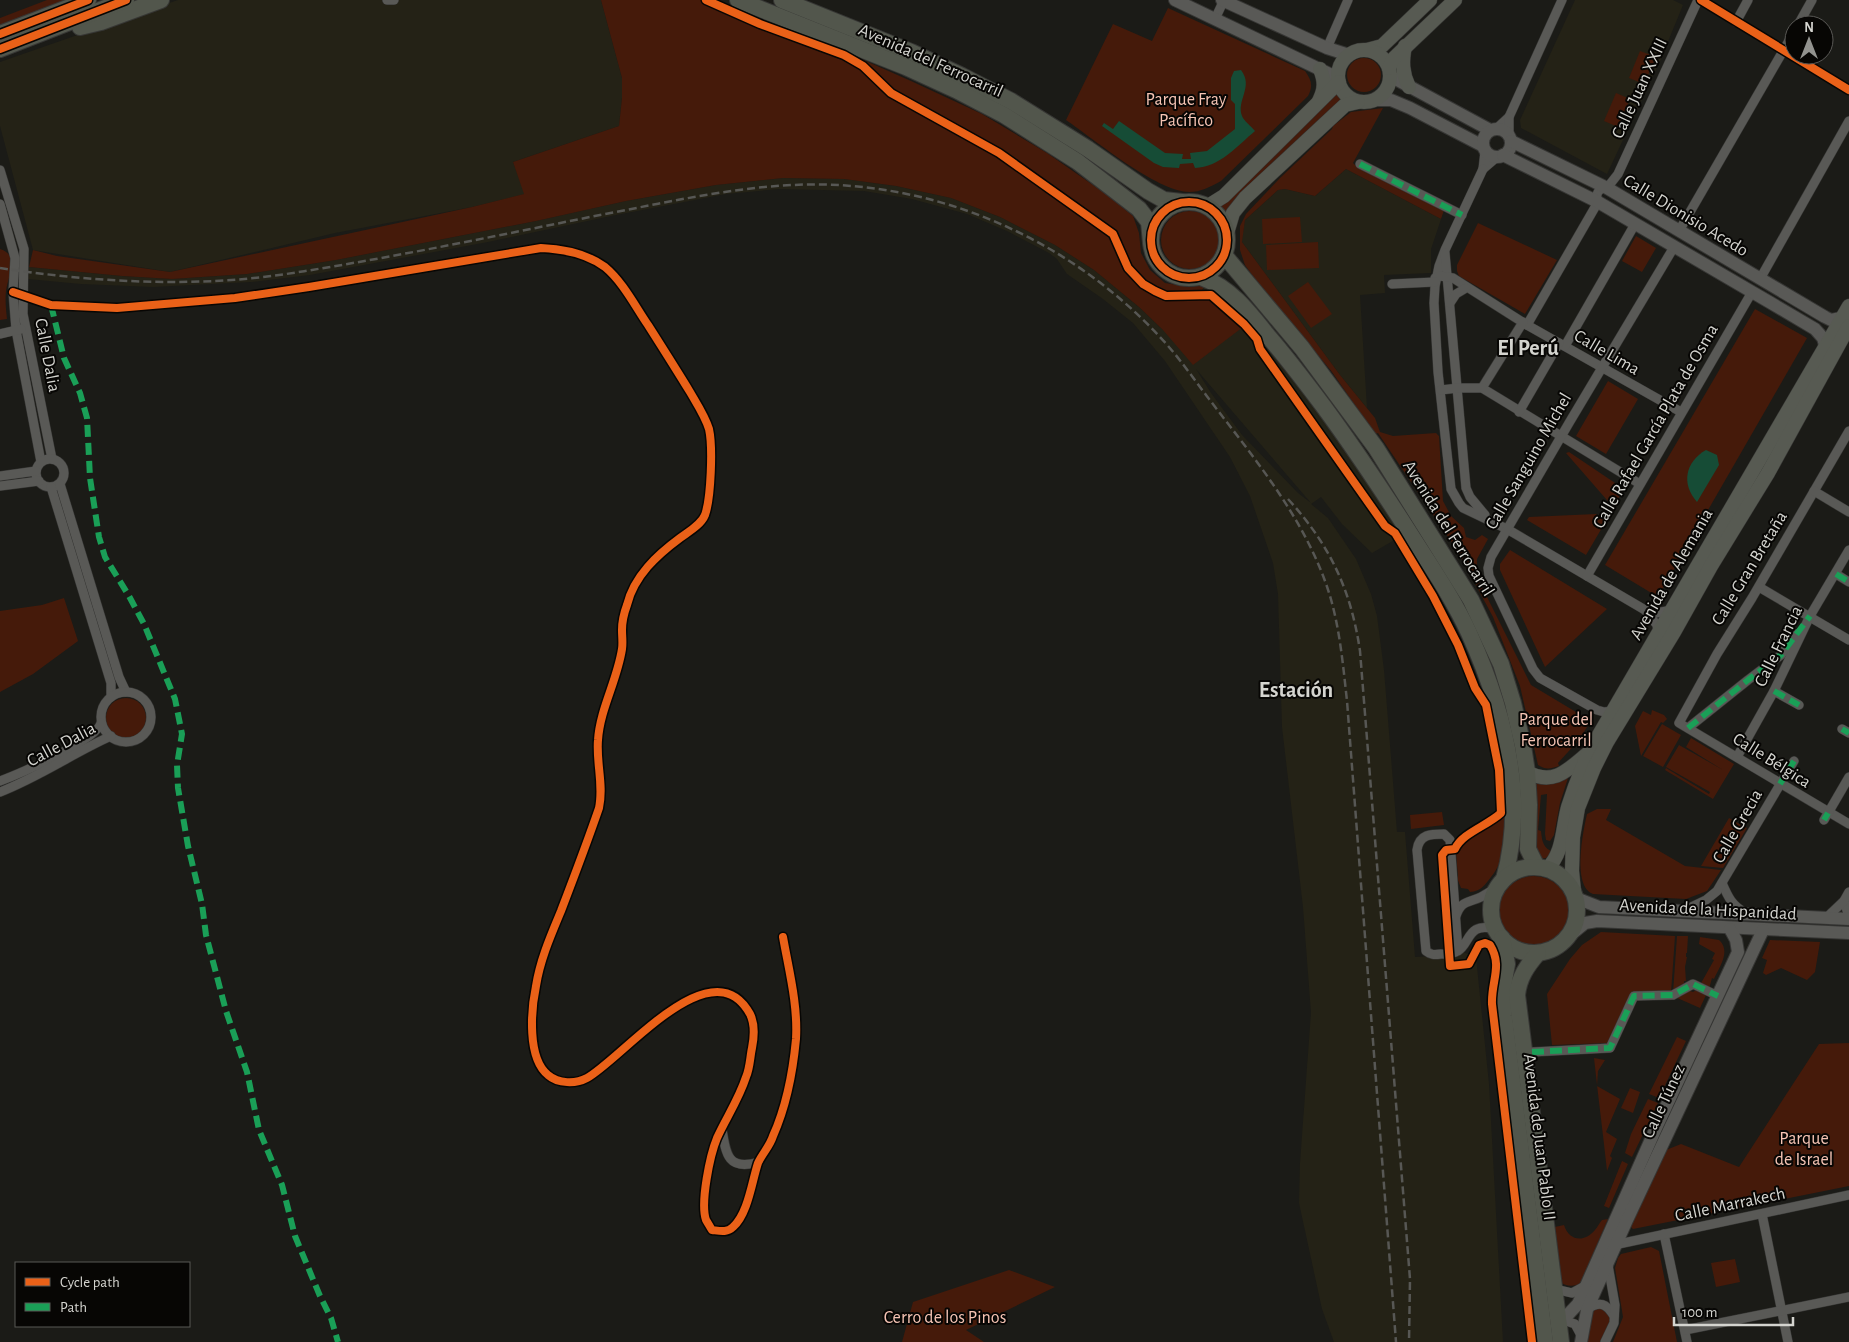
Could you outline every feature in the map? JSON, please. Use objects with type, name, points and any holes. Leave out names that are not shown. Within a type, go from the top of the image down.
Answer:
[{"type":"highway","points":[[0,34],[88,0]]},
{"type":"highway","points":[[0,49],[126,0]]},
{"type":"highway","points":[[44,32],[62,33],[101,22],[161,0]]},
{"type":"highway","name":"Avenida del Ferrocarril","points":[[738,0],[906,67],[1004,115],[1078,162],[1139,209],[1149,222],[1151,243]]},
{"type":"highway","name":"Avenida del Ferrocarril","points":[[782,0],[911,52],[962,76],[1019,106],[1156,196],[1164,200],[1182,202]]},
{"type":"highway","points":[[1182,202],[1194,202],[1208,206],[1220,216],[1227,233],[1227,246],[1224,256],[1216,267],[1201,276],[1180,277],[1164,269],[1154,255],[1151,243],[1152,231],[1161,214],[1167,208],[1182,202]]},
{"type":"highway","name":"Avenida del Ferrocarril","points":[[1224,256],[1302,348],[1376,448],[1471,600],[1501,664],[1524,746],[1529,805],[1528,849],[1542,868]]},
{"type":"highway","name":"Avenida del Ferrocarril","points":[[1201,276],[1226,290],[1242,304],[1298,371],[1360,458],[1401,520],[1442,584],[1469,632],[1484,668],[1497,708],[1510,773],[1513,826],[1510,852],[1501,882]]},
{"type":"highway","points":[[1521,868],[1542,868],[1563,878],[1575,894],[1578,913],[1576,921],[1569,936],[1552,950],[1538,953],[1517,950],[1498,934],[1492,920],[1491,903],[1501,882],[1521,868]]},
{"type":"highway","name":"Avenida de Juan Pablo II","points":[[1498,934],[1507,964],[1502,992],[1503,1002],[1553,1329],[1561,1342]]},
{"type":"highway","name":"Avenida de Juan Pablo II","points":[[1538,953],[1522,974],[1517,994],[1553,1285],[1553,1329]]},
{"type":"main road","points":[[1175,0],[1320,69],[1338,80],[1346,95],[1358,102]]},
{"type":"main road","points":[[1223,0],[1327,48],[1349,55]]},
{"type":"main road","points":[[1208,206],[1224,196],[1316,106],[1338,80],[1340,67],[1349,55],[1382,46],[1430,0]]},
{"type":"main road","points":[[1227,233],[1233,213],[1245,198],[1345,105],[1375,100],[1386,90],[1392,59],[1455,0]]},
{"type":"main road","points":[[1405,46],[1403,66],[1409,87]]},
{"type":"main road","points":[[1368,50],[1381,56],[1390,72],[1409,87],[1493,129],[1505,131],[1510,138],[1510,149],[1492,152],[1484,136],[1493,129]]},
{"type":"main road","points":[[1316,106],[1324,88],[1320,69]]},
{"type":"main road","name":"Calle Dionisio Acedo","points":[[1375,100],[1391,100],[1410,108],[1492,152],[1598,202],[1815,329],[1823,338],[1825,346]]},
{"type":"main road","name":"Calle Dionisio Acedo","points":[[1510,138],[1606,188],[1825,317],[1846,323]]},
{"type":"main road","name":"Avenida de Alemania","points":[[1575,894],[1572,871],[1573,837],[1578,808],[1594,768],[1711,566],[1768,473],[1814,388],[1846,323],[1849,306]]},
{"type":"main road","points":[[1814,388],[1835,343],[1833,333],[1825,317]]},
{"type":"main road","name":"Avenida de Alemania","points":[[1542,868],[1556,857],[1560,848],[1571,799],[1589,752],[1614,712],[1825,346],[1833,333],[1846,323]]},
{"type":"main road","points":[[1815,329],[1826,334],[1833,333]]},
{"type":"main road","points":[[1527,772],[1539,777],[1552,778],[1565,772],[1589,752]]},
{"type":"main road","name":"Avenida de la Hispanidad","points":[[1575,894],[1599,906],[1748,915],[1849,918]]},
{"type":"main road","name":"Avenida de la Hispanidad","points":[[1569,936],[1585,923],[1597,921],[1730,929],[1849,933]]},
{"type":"main road","name":"Calle Túnez","points":[[1582,1339],[1587,1310],[1670,1128],[1737,971],[1738,952],[1736,940],[1730,929]]},
{"type":"main road","name":"Calle Túnez","points":[[1553,1329],[1578,1304],[1611,1226],[1718,996],[1737,971],[1763,930]]},
{"type":"street","points":[[387,0],[394,0]]},
{"type":"street","points":[[1215,19],[1223,0]]},
{"type":"street","points":[[1327,48],[1348,0]]},
{"type":"street","points":[[1510,138],[1509,117],[1562,0]]},
{"type":"street","points":[[1699,0],[1849,90]]},
{"type":"street","name":"Calle Juan XXIII","points":[[1482,388],[1525,323],[1598,202],[1605,200],[1608,196],[1606,188],[1618,174],[1699,0]]},
{"type":"street","points":[[1736,22],[1748,0]]},
{"type":"street","points":[[1804,15],[1812,0]]},
{"type":"street","points":[[1678,231],[1783,49]]},
{"type":"street","points":[[1493,129],[1509,117]]},
{"type":"street","points":[[1760,279],[1849,121]]},
{"type":"street","points":[[1492,152],[1445,250],[1435,282],[1434,303],[1441,394],[1451,489],[1463,508],[1488,518],[1645,610],[1656,613],[1672,610]]},
{"type":"street","points":[[1360,164],[1462,215]]},
{"type":"street","name":"Calle Dalia","points":[[0,170],[24,249],[23,296],[26,328],[52,459]]},
{"type":"street","name":"Calle Dalia","points":[[0,204],[16,258],[13,292],[16,330],[41,462]]},
{"type":"street","points":[[1519,412],[1635,224]]},
{"type":"street","name":"Calle Sanguino Michel","points":[[1614,712],[1597,710],[1540,678],[1533,669],[1489,576],[1488,568],[1491,558],[1507,529],[1674,247]]},
{"type":"street","points":[[13,292],[51,305],[117,308],[235,298],[309,288],[541,248],[561,249],[591,259],[605,268],[620,283],[671,360],[704,415],[711,442],[710,494],[704,517],[695,527],[646,567],[633,588],[628,601],[622,629],[621,654],[600,722],[598,743],[601,797],[599,808],[545,951],[536,986],[532,1018],[534,1047],[539,1066],[549,1077],[561,1082],[572,1082],[585,1079],[603,1067],[643,1031],[683,1002],[708,993],[720,992],[735,997],[745,1007],[751,1016],[754,1037],[747,1077],[716,1139],[710,1162],[704,1205],[706,1219],[712,1230],[724,1232],[733,1228],[739,1219],[759,1162],[773,1137],[785,1100],[796,1039],[796,1010],[783,937]]},
{"type":"street","points":[[1445,250],[1466,488],[1470,497],[1488,518]]},
{"type":"street","name":"Calle Rafael García Plata de Osma","points":[[1587,576],[1752,292],[1752,280],[1760,279]]},
{"type":"street","name":"Calle Lima","points":[[1392,284],[1448,281],[1466,288],[1681,412]]},
{"type":"street","points":[[1450,303],[1456,294],[1466,288]]},
{"type":"street","points":[[0,334],[26,328]]},
{"type":"street","points":[[1441,394],[1447,400],[1459,392],[1482,388],[1640,484]]},
{"type":"street","name":"Calle Gran Bretaña","points":[[1679,722],[1849,431]]},
{"type":"street","points":[[52,459],[60,463],[64,469],[64,478],[55,486],[43,485],[39,481],[36,471],[41,462],[52,459]]},
{"type":"street","points":[[0,476],[36,471]]},
{"type":"street","points":[[0,486],[39,481]]},
{"type":"street","points":[[55,486],[126,692]]},
{"type":"street","points":[[55,486],[111,683],[110,697],[101,713],[101,723],[105,731],[118,741],[128,742],[137,740],[144,735],[150,727],[152,717],[143,698],[126,692],[110,697]]},
{"type":"street","points":[[1451,489],[1458,491],[1466,488]]},
{"type":"street","points":[[1814,491],[1849,512]]},
{"type":"street","name":"Calle Francia","points":[[1737,757],[1774,691],[1810,616],[1849,550]]},
{"type":"street","points":[[1836,574],[1849,582]]},
{"type":"street","points":[[1758,587],[1849,640]]},
{"type":"street","points":[[1645,610],[1657,625],[1658,633]]},
{"type":"street","points":[[1688,728],[1781,656],[1810,616]]},
{"type":"street","points":[[1774,691],[1799,705]]},
{"type":"street","name":"Calle Bélgica","points":[[1679,722],[1780,784],[1826,817],[1849,824]]},
{"type":"street","name":"Calle Dalia","points":[[0,781],[14,776],[77,744],[95,732],[101,723]]},
{"type":"street","name":"Calle Dalia","points":[[0,792],[53,768],[110,736]]},
{"type":"street","name":"Calle Grecia","points":[[1682,911],[1694,907],[1717,891],[1794,761]]},
{"type":"street","points":[[1826,817],[1849,777]]},
{"type":"street","points":[[1458,951],[1450,840],[1444,834],[1428,835],[1419,841],[1417,850],[1425,949],[1431,955],[1453,954],[1458,951],[1473,932],[1483,926],[1498,934]]},
{"type":"street","points":[[1456,922],[1461,907],[1470,900],[1480,898],[1501,882]]},
{"type":"street","name":"Calle Grecia","points":[[1722,883],[1730,902],[1737,909],[1748,915]]},
{"type":"street","points":[[1454,884],[1460,894],[1470,900]]},
{"type":"street","points":[[1826,918],[1844,901],[1849,892]]},
{"type":"street","points":[[1844,901],[1849,918]]},
{"type":"street","points":[[1456,922],[1462,931],[1473,932]]},
{"type":"street","points":[[1532,1052],[1610,1048],[1634,996],[1673,995],[1693,984],[1718,996]]},
{"type":"street","points":[[1656,1128],[1670,1128]]},
{"type":"street","points":[[722,1129],[724,1145],[729,1158],[737,1165],[746,1166],[759,1162]]},
{"type":"street","name":"Calle Marrakech","points":[[1617,1244],[1849,1196]]},
{"type":"street","points":[[1762,1214],[1788,1342]]},
{"type":"street","points":[[1600,1252],[1607,1247],[1617,1244],[1611,1226]]},
{"type":"street","points":[[1664,1234],[1687,1342]]},
{"type":"street","points":[[1605,1342],[1614,1323],[1615,1304],[1608,1263]]},
{"type":"street","points":[[1553,1285],[1559,1290],[1572,1293],[1585,1286]]},
{"type":"street","points":[[1685,1330],[1849,1297]]},
{"type":"street","points":[[1587,1310],[1596,1304],[1603,1304],[1610,1309],[1614,1316]]},
{"type":"street","name":"Calle Túnez","points":[[1553,1329],[1574,1324],[1582,1339]]},
{"type":"shaded area","points":[[178,0],[601,0],[622,78],[619,126],[513,162],[525,194],[472,207],[335,233],[170,272],[33,250],[0,126],[0,62]]},
{"type":"shaded area","points":[[1575,0],[1673,0],[1683,5],[1660,61],[1607,174],[1521,128],[1520,120]]},
{"type":"shaded area","points":[[1241,70],[1246,82],[1241,104],[1242,116],[1255,131],[1228,155],[1212,164],[1195,168],[1193,163],[1180,164],[1179,168],[1163,167],[1154,163],[1102,126],[1104,123],[1113,129],[1119,121],[1165,153],[1183,154],[1182,159],[1191,159],[1190,153],[1207,151],[1235,129],[1235,104],[1231,100],[1231,78],[1234,71]]},
{"type":"shaded area","points":[[1346,169],[1441,219],[1431,249],[1431,273],[1384,275],[1385,293],[1360,295],[1367,408],[1340,375],[1242,242],[1245,220],[1278,190],[1285,189],[1315,196]]},
{"type":"shaded area","points":[[783,178],[844,179],[896,186],[951,198],[1000,217],[1055,245],[1094,270],[1139,307],[1163,330],[1177,318],[1206,285],[1231,303],[1313,403],[1403,535],[1372,553],[1342,524],[1321,497],[1311,504],[1328,518],[1356,559],[1371,594],[1377,616],[1384,670],[1397,832],[1405,832],[1415,957],[1455,955],[1460,951],[1476,957],[1489,1084],[1503,1342],[1334,1342],[1322,1309],[1299,1203],[1300,1163],[1311,1013],[1303,907],[1282,727],[1278,594],[1273,563],[1250,496],[1230,457],[1165,361],[1133,323],[1067,274],[1057,259],[1049,253],[1007,231],[967,214],[912,199],[864,191],[779,189],[726,194],[488,242],[310,275],[251,282],[153,287],[81,284],[28,279],[29,267],[172,279],[247,274],[336,260],[536,221],[626,201],[716,185]],"holes":[[[1196,369],[1311,503],[1298,493],[1242,435]]]},
{"type":"shaded area","points":[[1706,450],[1717,455],[1719,465],[1697,502],[1689,488],[1688,474],[1693,461]]},
{"type":"green space","points":[[47,0],[68,0],[0,26],[0,18]]},
{"type":"green space","points":[[601,0],[713,0],[859,58],[982,114],[1047,153],[1103,192],[1133,216],[1139,233],[1141,253],[1150,270],[1165,283],[1189,287],[1206,285],[1194,300],[1205,298],[1215,302],[1243,327],[1193,365],[1163,330],[1139,307],[1094,270],[1055,245],[1000,217],[951,198],[896,186],[844,179],[783,178],[716,185],[626,201],[536,221],[336,260],[247,274],[172,279],[29,267],[33,250],[57,256],[170,272],[472,207],[524,194],[513,162],[619,126],[622,78]]},
{"type":"green space","name":"Parque Fray Pacífico","points":[[1168,8],[1305,71],[1311,84],[1308,96],[1221,181],[1205,189],[1193,192],[1175,189],[1143,174],[1066,120],[1113,24],[1152,41]]},
{"type":"green space","points":[[1640,51],[1656,57],[1644,84],[1629,78]]},
{"type":"green space","points":[[1364,58],[1371,59],[1376,63],[1380,68],[1380,82],[1376,87],[1371,91],[1364,92],[1357,91],[1352,87],[1348,82],[1347,75],[1348,68],[1352,63],[1357,59]]},
{"type":"green space","points":[[1616,93],[1630,99],[1618,127],[1604,121]]},
{"type":"green space","points":[[1337,94],[1343,101],[1226,213],[1220,205]]},
{"type":"green space","name":"Parque del Ferrocarril","points":[[1383,108],[1353,163],[1444,210],[1441,219],[1346,169],[1315,196],[1285,189],[1278,190],[1245,220],[1242,242],[1340,375],[1375,418],[1380,432],[1393,436],[1436,433],[1439,436],[1443,501],[1451,516],[1464,528],[1466,537],[1475,540],[1482,535],[1488,539],[1477,559],[1477,577],[1531,685],[1591,721],[1578,741],[1558,763],[1559,766],[1553,768],[1538,765],[1520,686],[1493,617],[1457,550],[1378,433],[1375,434],[1332,372],[1255,279],[1245,265],[1240,250],[1240,226],[1246,214],[1280,178],[1333,126],[1351,112]]},
{"type":"green space","points":[[1184,211],[1196,211],[1211,219],[1219,234],[1219,246],[1211,261],[1196,269],[1184,269],[1169,261],[1161,246],[1161,234],[1169,219]]},
{"type":"green space","points":[[1300,217],[1302,242],[1263,244],[1262,219]]},
{"type":"green space","points":[[1478,223],[1557,260],[1525,314],[1459,276],[1457,265]]},
{"type":"green space","points":[[1636,236],[1656,248],[1642,272],[1622,261]]},
{"type":"green space","points":[[1318,242],[1319,268],[1267,270],[1266,245]]},
{"type":"green space","points":[[0,249],[10,256],[11,267],[6,294],[7,319],[0,320]]},
{"type":"green space","points":[[1308,282],[1332,314],[1311,328],[1288,296]]},
{"type":"green space","points":[[1755,309],[1807,338],[1658,597],[1605,565]]},
{"type":"green space","points":[[1608,381],[1638,399],[1606,454],[1576,436]]},
{"type":"green space","points":[[1569,452],[1624,489],[1613,507],[1566,453]]},
{"type":"green space","points":[[1596,514],[1606,521],[1586,555],[1527,520],[1529,517]]},
{"type":"green space","points":[[1510,550],[1607,609],[1545,667],[1500,570],[1500,564]]},
{"type":"green space","points":[[64,598],[78,641],[33,674],[0,692],[0,611],[42,605]]},
{"type":"green space","points":[[126,698],[140,704],[146,718],[140,732],[126,738],[112,732],[106,718],[112,704]]},
{"type":"green space","points":[[1652,710],[1664,715],[1667,719],[1663,723],[1661,722],[1641,756],[1635,726],[1643,711],[1651,715]]},
{"type":"green space","points":[[1662,724],[1681,735],[1663,767],[1643,756]]},
{"type":"green space","points":[[1691,738],[1734,764],[1713,799],[1665,770],[1666,768],[1709,794],[1710,792],[1666,767],[1679,745],[1723,770],[1686,747]]},
{"type":"green space","points":[[1568,778],[1560,803],[1554,835],[1550,841],[1546,840],[1545,834],[1547,794],[1541,795],[1538,830],[1541,831],[1545,846],[1553,852],[1546,858],[1541,859],[1535,853],[1535,781]]},
{"type":"green space","points":[[1502,809],[1504,809],[1504,845],[1496,870],[1480,889],[1470,892],[1468,889],[1461,888],[1457,878],[1456,853],[1460,843],[1494,822]]},
{"type":"green space","points":[[1597,809],[1611,809],[1606,820],[1685,866],[1721,870],[1707,891],[1686,899],[1593,894],[1587,889],[1583,881],[1581,858],[1587,814]]},
{"type":"green space","points":[[1442,812],[1444,825],[1411,829],[1410,815]]},
{"type":"green space","points":[[1729,818],[1747,828],[1723,868],[1701,866]]},
{"type":"green space","points":[[1534,876],[1547,879],[1559,886],[1566,898],[1569,911],[1566,924],[1559,936],[1547,943],[1534,946],[1521,943],[1509,936],[1502,924],[1499,911],[1502,898],[1509,886],[1521,879]]},
{"type":"green space","points":[[1601,932],[1675,936],[1671,993],[1632,994],[1609,1043],[1552,1045],[1547,994],[1570,959],[1582,945]]},
{"type":"green space","points":[[1677,936],[1688,936],[1685,967],[1686,981],[1684,981],[1684,985],[1673,993]]},
{"type":"green space","points":[[1700,937],[1719,940],[1724,949],[1723,959],[1714,979],[1712,978],[1709,989],[1700,985],[1714,960],[1712,959],[1715,953],[1699,944]]},
{"type":"green space","points":[[1770,940],[1820,942],[1815,972],[1807,980],[1781,968],[1766,975],[1763,973],[1767,960],[1762,958]]},
{"type":"green space","points":[[1698,989],[1707,993],[1700,1008],[1675,997],[1687,990],[1693,992]]},
{"type":"green space","points":[[1677,1037],[1686,1041],[1659,1098],[1649,1094]]},
{"type":"green space","name":"Parque de Israel","points":[[1849,1043],[1849,1186],[1633,1229],[1630,1226],[1666,1150],[1681,1144],[1739,1167],[1819,1044]]},
{"type":"green space","points":[[1594,1058],[1605,1060],[1598,1071],[1597,1085],[1596,1072]]},
{"type":"green space","points":[[1597,1086],[1620,1099],[1606,1132],[1617,1139],[1610,1156],[1612,1158],[1607,1171],[1604,1143]]},
{"type":"green space","points":[[1630,1088],[1640,1092],[1633,1113],[1621,1108]]},
{"type":"green space","points":[[1648,1099],[1658,1103],[1632,1157],[1625,1153],[1631,1134]]},
{"type":"green space","points":[[1622,1161],[1628,1164],[1609,1208],[1604,1206]]},
{"type":"green space","points":[[1608,1219],[1580,1284],[1569,1285],[1558,1281],[1550,1228],[1564,1225],[1573,1237],[1582,1238],[1591,1234],[1602,1220]]},
{"type":"green space","points":[[1651,1247],[1659,1251],[1677,1342],[1613,1342],[1623,1317],[1615,1268],[1618,1258],[1621,1254]]},
{"type":"green space","points":[[1735,1259],[1740,1282],[1716,1287],[1711,1263]]},
{"type":"green space","name":"Cerro de los Pinos","points":[[1009,1270],[1055,1287],[966,1330],[984,1342],[902,1342],[913,1302]]},
{"type":"green space","points":[[1595,1308],[1604,1309],[1610,1317],[1610,1321],[1601,1342],[1586,1342],[1589,1315]]},
{"type":"railway","points":[[0,268],[71,277],[143,282],[215,281],[251,278],[325,268],[404,254],[600,215],[744,189],[793,185],[845,185],[895,192],[945,204],[993,221],[1039,243],[1083,270],[1123,301],[1160,337],[1184,365],[1260,466],[1293,515],[1308,541],[1330,596],[1339,635],[1347,701],[1396,1342]]},
{"type":"railway","points":[[1288,499],[1316,534],[1336,569],[1351,608],[1360,651],[1410,1279],[1409,1342]]},
{"type":"marked path","points":[[1360,164],[1462,215]]},
{"type":"marked path","points":[[51,305],[64,358],[80,393],[87,418],[90,478],[99,537],[105,557],[144,624],[175,699],[182,734],[177,765],[178,788],[188,846],[202,904],[206,935],[226,1011],[247,1072],[259,1130],[282,1185],[295,1236],[331,1318],[338,1342]]},
{"type":"marked path","points":[[1836,574],[1849,582]]},
{"type":"marked path","points":[[1688,728],[1781,655],[1810,616]]},
{"type":"marked path","points":[[1774,691],[1799,705]]},
{"type":"marked path","points":[[1842,729],[1849,733]]},
{"type":"marked path","points":[[1780,784],[1794,761]]},
{"type":"marked path","points":[[1824,820],[1828,813]]},
{"type":"marked path","points":[[1532,1052],[1610,1048],[1634,996],[1673,995],[1693,984],[1718,996]]},
{"type":"cycle path","points":[[0,34],[88,0]]},
{"type":"cycle path","points":[[0,49],[126,0]]},
{"type":"cycle path","points":[[706,0],[760,24],[844,55],[863,66],[891,93],[999,153],[1113,234],[1128,268],[1143,284],[1166,296],[1211,295],[1244,324],[1257,339],[1260,349],[1385,526],[1395,533],[1433,596],[1458,645],[1475,688],[1486,705],[1499,770],[1501,813],[1463,838],[1455,849],[1446,850],[1442,855],[1450,966],[1469,964],[1479,945],[1485,943],[1490,945],[1496,960],[1492,1004],[1532,1342]]},
{"type":"cycle path","points":[[1701,0],[1849,90]]},
{"type":"cycle path","points":[[1182,202],[1196,202],[1210,208],[1221,219],[1227,233],[1227,240],[1224,255],[1216,267],[1196,278],[1182,278],[1168,272],[1157,261],[1151,247],[1151,233],[1157,219],[1168,208],[1182,202]]},
{"type":"cycle path","points":[[13,292],[51,305],[117,308],[235,298],[541,248],[558,249],[574,253],[590,258],[605,267],[628,294],[685,383],[705,419],[710,437],[710,485],[707,507],[701,522],[655,559],[641,576],[630,594],[622,624],[620,661],[599,729],[598,749],[601,791],[599,808],[540,967],[533,1008],[532,1033],[537,1057],[541,1067],[548,1075],[562,1081],[583,1080],[603,1067],[644,1031],[691,999],[714,992],[734,996],[750,1014],[754,1035],[748,1070],[743,1085],[717,1138],[711,1156],[705,1191],[704,1212],[712,1230],[723,1231],[731,1229],[742,1214],[749,1197],[758,1163],[772,1140],[782,1113],[788,1089],[795,1051],[796,1014],[783,937]]},
{"type":"district","name":"El Perú","points":[[1528,347]]},
{"type":"district","name":"Estación","points":[[1296,689]]}]
